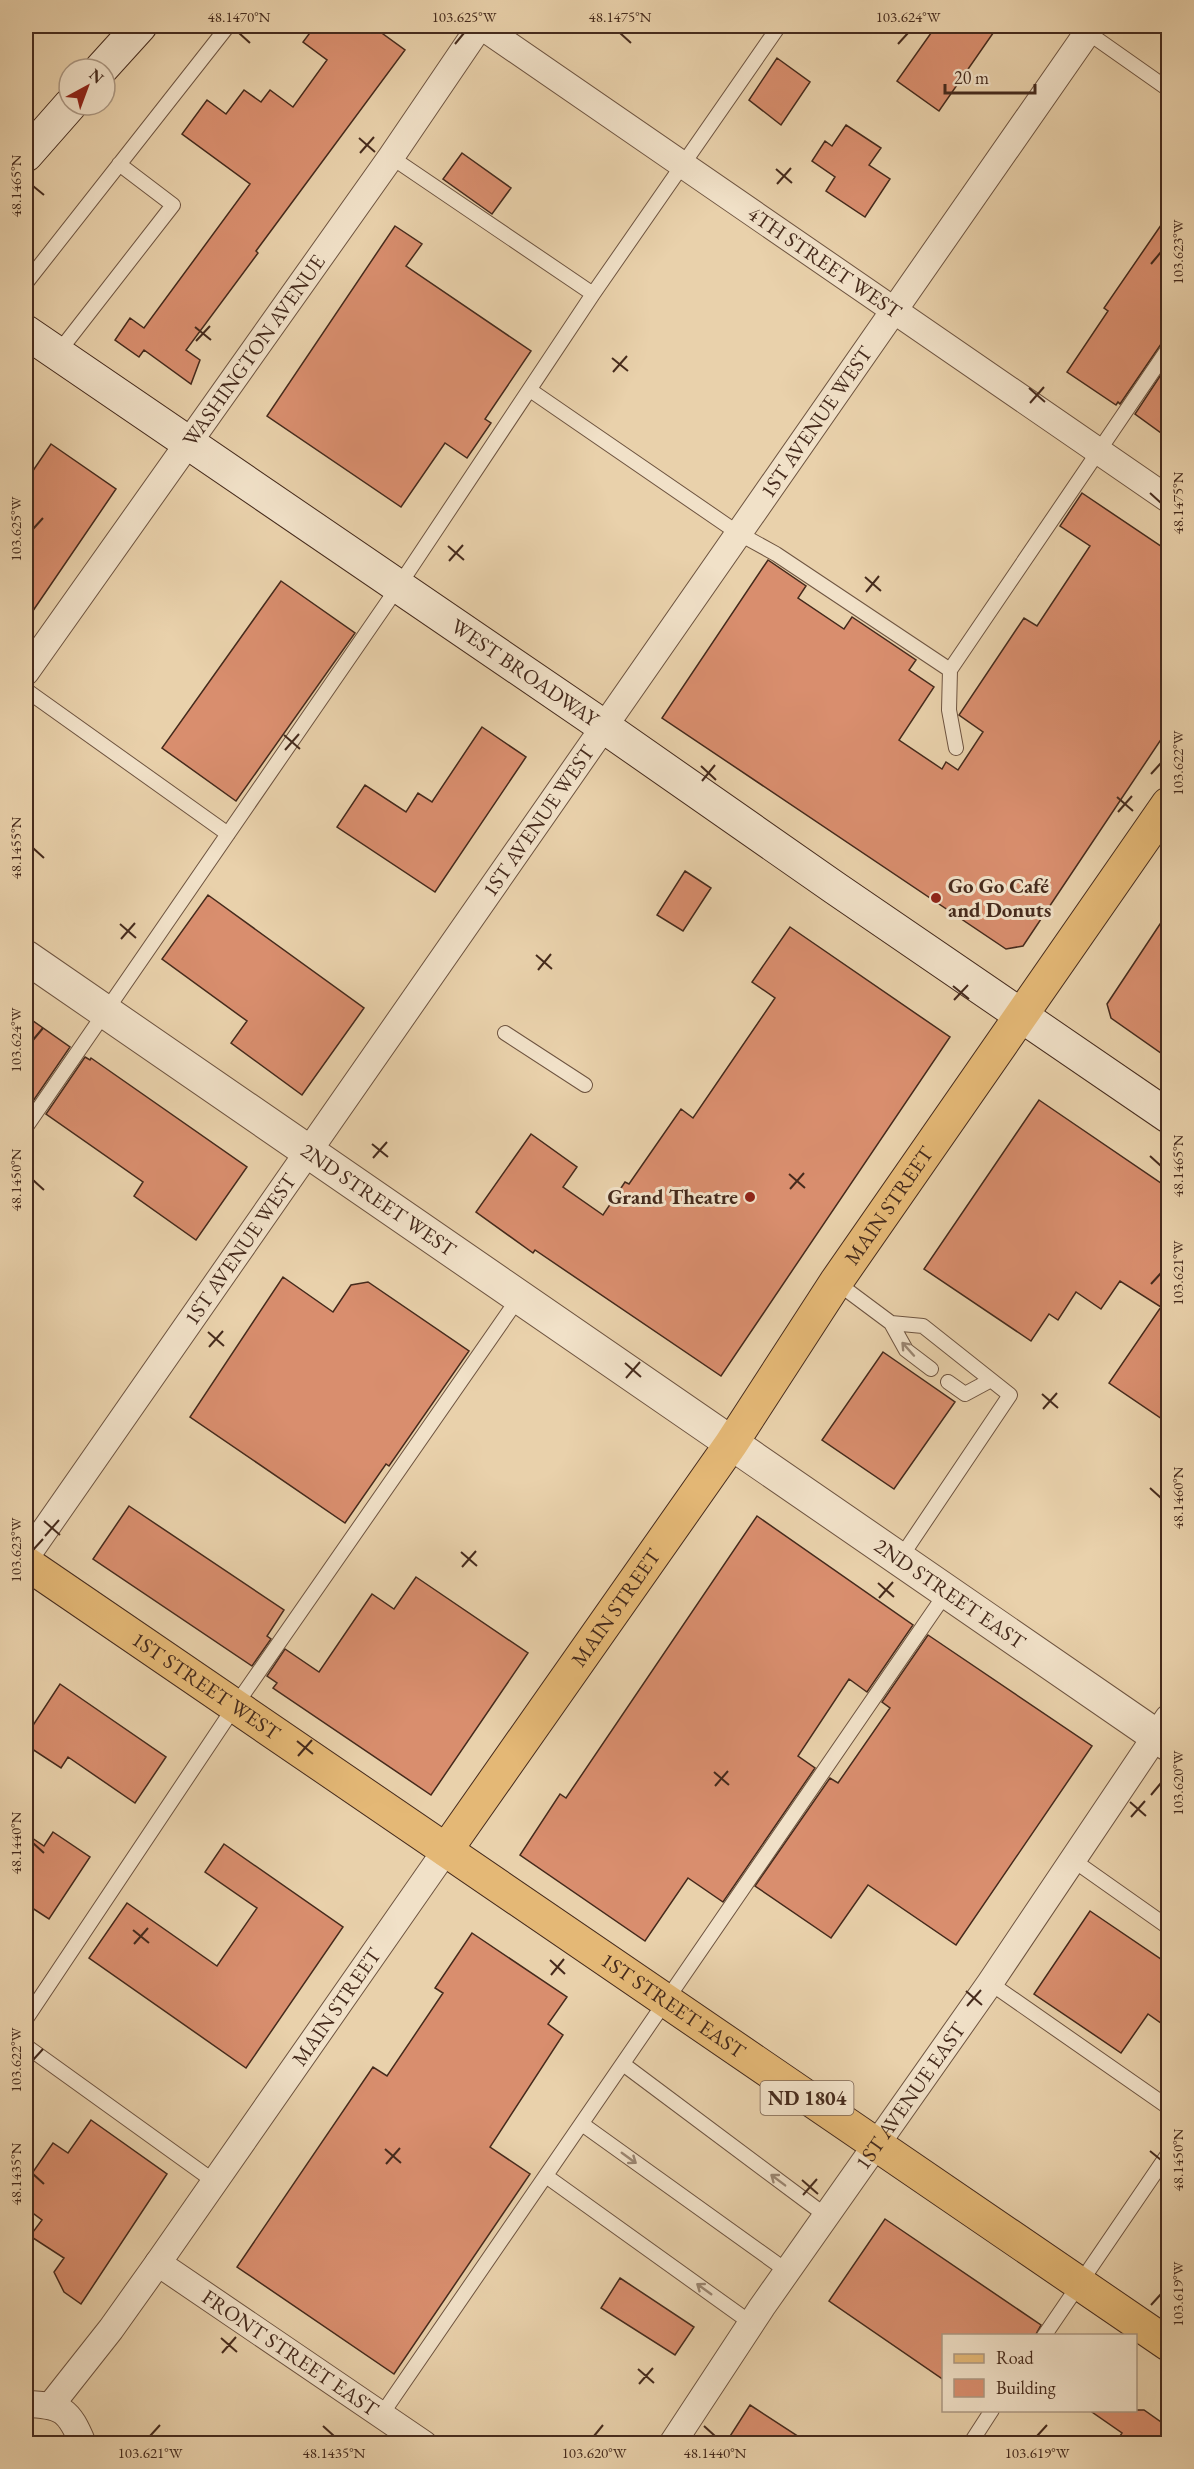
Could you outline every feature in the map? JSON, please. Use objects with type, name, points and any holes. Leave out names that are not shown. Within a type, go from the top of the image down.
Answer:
[{"type":"main road","points":[[112,57],[140,26]]},
{"type":"main road","points":[[29,144],[57,117]]},
{"type":"main road","name":"WEST BROADWAY","points":[[26,333],[603,726],[1168,1116]]},
{"type":"main road","name":"MAIN STREET","points":[[446,1850],[731,1444],[836,1282],[1168,804]]},
{"type":"main road","name":"2ND STREET WEST","points":[[26,957],[520,1296],[731,1444]]},
{"type":"main road","name":"2ND STREET EAST","points":[[731,1444],[946,1593],[1164,1732]]},
{"type":"main road","name":"1ST STREET WEST","points":[[26,1563],[446,1850]]},
{"type":"main road","name":"1ST STREET EAST","points":[[446,1850],[1168,2344]]},
{"type":"street","name":"WASHINGTON AVENUE","points":[[26,672],[391,157],[480,26]]},
{"type":"street","name":"4TH STREET WEST","points":[[480,26],[1168,499]]},
{"type":"street","name":"1ST AVENUE WEST","points":[[26,1557],[1089,29]]},
{"type":"street","name":"1ST AVENUE EAST","points":[[672,2444],[825,2215],[1164,1732]]},
{"type":"street","name":"MAIN STREET","points":[[51,2405],[159,2263],[446,1850]]},
{"type":"street","name":"FRONT STREET EAST","points":[[159,2263],[424,2444]]},
{"type":"street","points":[[26,2404],[51,2405],[73,2420],[83,2444]]},
{"type":"lane","points":[[26,283],[228,26]]},
{"type":"lane","points":[[26,1126],[398,587],[593,294],[779,26]]},
{"type":"lane","points":[[1089,29],[1168,89]]},
{"type":"lane","points":[[391,157],[593,294]]},
{"type":"lane","points":[[57,354],[173,205],[119,164]]},
{"type":"lane","points":[[956,748],[949,710],[950,670],[1168,349]]},
{"type":"lane","points":[[530,390],[738,533],[776,554],[950,670]]},
{"type":"lane","points":[[26,690],[228,834]]},
{"type":"lane","points":[[505,1033],[585,1085]]},
{"type":"lane","points":[[836,1282],[891,1323],[906,1350],[931,1369]]},
{"type":"lane","points":[[26,2019],[236,1706],[520,1296]]},
{"type":"lane","points":[[891,1323],[923,1326],[1010,1395],[899,1560]]},
{"type":"lane","points":[[948,1382],[964,1394],[991,1380]]},
{"type":"lane","points":[[382,2414],[946,1593]]},
{"type":"lane","points":[[1072,1860],[1168,1927]]},
{"type":"lane","points":[[990,1983],[1168,2107]]},
{"type":"lane","points":[[26,2046],[215,2182]]},
{"type":"lane","points":[[623,2064],[825,2215]]},
{"type":"lane","points":[[582,2124],[787,2271]]},
{"type":"lane","points":[[1045,2334],[1168,2154]]},
{"type":"lane","points":[[546,2176],[751,2323]]},
{"type":"lane","points":[[970,2444],[991,2412]]},
{"type":"building","points":[[315,26],[372,26],[405,50],[256,251],[258,253],[186,350],[200,360],[191,384],[144,350],[139,357],[115,340],[130,318],[144,328],[250,184],[182,134],[207,100],[226,114],[244,90],[261,102],[270,90],[293,107],[327,60],[303,42]]},
{"type":"building","points":[[936,26],[998,26],[939,111],[897,81]]},
{"type":"building","points":[[777,58],[810,82],[781,125],[749,100]]},
{"type":"building","points":[[846,125],[881,148],[869,165],[890,179],[865,217],[826,191],[835,177],[812,161],[825,141],[832,146]]},
{"type":"building","points":[[462,153],[511,188],[492,214],[443,179]]},
{"type":"building","points":[[1168,215],[1168,340],[1161,344],[1120,404],[1118,402],[1116,405],[1067,372],[1108,311],[1104,308]]},
{"type":"building","points":[[395,226],[422,244],[406,266],[531,351],[485,419],[491,423],[467,458],[445,443],[401,507],[267,416]]},
{"type":"building","points":[[1168,364],[1168,438],[1135,414]]},
{"type":"building","points":[[51,444],[116,489],[26,621],[26,481]]},
{"type":"building","points":[[1082,493],[1168,551],[1168,729],[1023,946],[1006,949],[662,718],[768,560],[806,586],[798,598],[844,629],[852,617],[916,660],[909,670],[934,687],[899,740],[942,769],[946,762],[958,770],[983,732],[959,715],[1024,618],[1037,626],[1090,546],[1060,526]]},
{"type":"building","points":[[281,581],[355,633],[236,801],[162,748]]},
{"type":"building","points":[[482,727],[526,757],[435,892],[337,827],[365,785],[406,812],[418,793],[432,802]]},
{"type":"building","points":[[685,871],[711,888],[683,931],[657,915]]},
{"type":"building","points":[[208,895],[364,1008],[302,1095],[231,1043],[247,1021],[162,959]]},
{"type":"building","points":[[1168,912],[1168,1058],[1111,1018],[1107,1004]]},
{"type":"building","points":[[790,927],[950,1037],[721,1376],[535,1250],[533,1253],[476,1212],[531,1134],[577,1167],[563,1187],[603,1215],[625,1182],[629,1184],[681,1109],[693,1118],[775,998],[752,982]]},
{"type":"building","points":[[26,1016],[70,1047],[31,1104],[26,1099]]},
{"type":"building","points":[[85,1057],[90,1060],[91,1058],[247,1167],[196,1240],[134,1196],[143,1182],[46,1114]]},
{"type":"building","points":[[1039,1100],[1168,1188],[1168,1423],[1109,1383],[1161,1307],[1120,1281],[1101,1309],[1076,1292],[1058,1320],[1049,1314],[1031,1341],[924,1269]]},
{"type":"building","points":[[283,1277],[333,1312],[351,1285],[368,1282],[469,1351],[389,1466],[386,1464],[345,1523],[190,1417]]},
{"type":"building","points":[[883,1352],[955,1402],[894,1489],[822,1440]]},
{"type":"building","points":[[129,1506],[284,1610],[267,1636],[271,1639],[252,1666],[93,1559]]},
{"type":"building","points":[[757,1516],[913,1625],[867,1692],[849,1679],[798,1756],[815,1768],[723,1902],[688,1878],[645,1941],[520,1855],[560,1794],[566,1798]]},
{"type":"building","points":[[416,1577],[528,1653],[431,1795],[273,1688],[277,1683],[267,1676],[285,1649],[319,1672],[372,1594],[394,1609]]},
{"type":"building","points":[[928,1635],[1092,1746],[956,1945],[868,1885],[831,1938],[755,1886],[830,1778],[838,1783],[890,1708],[882,1702]]},
{"type":"building","points":[[60,1684],[166,1757],[135,1803],[68,1757],[61,1768],[26,1745],[26,1736]]},
{"type":"building","points":[[53,1832],[90,1857],[49,1919],[26,1904],[26,1834],[44,1846]]},
{"type":"building","points":[[224,1844],[343,1927],[246,2068],[89,1958],[127,1903],[217,1966],[257,1908],[205,1872]]},
{"type":"building","points":[[1090,1911],[1168,1964],[1168,2028],[1148,2014],[1121,2053],[1034,1994]]},
{"type":"building","points":[[472,1933],[567,1997],[548,2024],[563,2035],[490,2147],[530,2174],[394,2374],[237,2267],[373,2067],[387,2076],[443,1993],[435,1988]]},
{"type":"building","points":[[91,2120],[167,2174],[81,2304],[64,2292],[54,2272],[64,2258],[30,2236],[42,2220],[26,2208],[26,2182],[53,2143],[68,2153]]},
{"type":"building","points":[[885,2219],[1041,2325],[1036,2334],[942,2334],[942,2379],[829,2301]]},
{"type":"building","points":[[620,2278],[694,2327],[675,2355],[601,2308]]},
{"type":"building","points":[[750,2405],[810,2444],[725,2444]]},
{"type":"building","points":[[1144,2410],[1168,2427],[1168,2444],[1115,2444],[1122,2433],[1092,2412]]},
{"type":"place","name":"Go Go Café and Donuts","points":[[936,898]]},
{"type":"place","name":"Grand Theatre","points":[[750,1197]]}]
